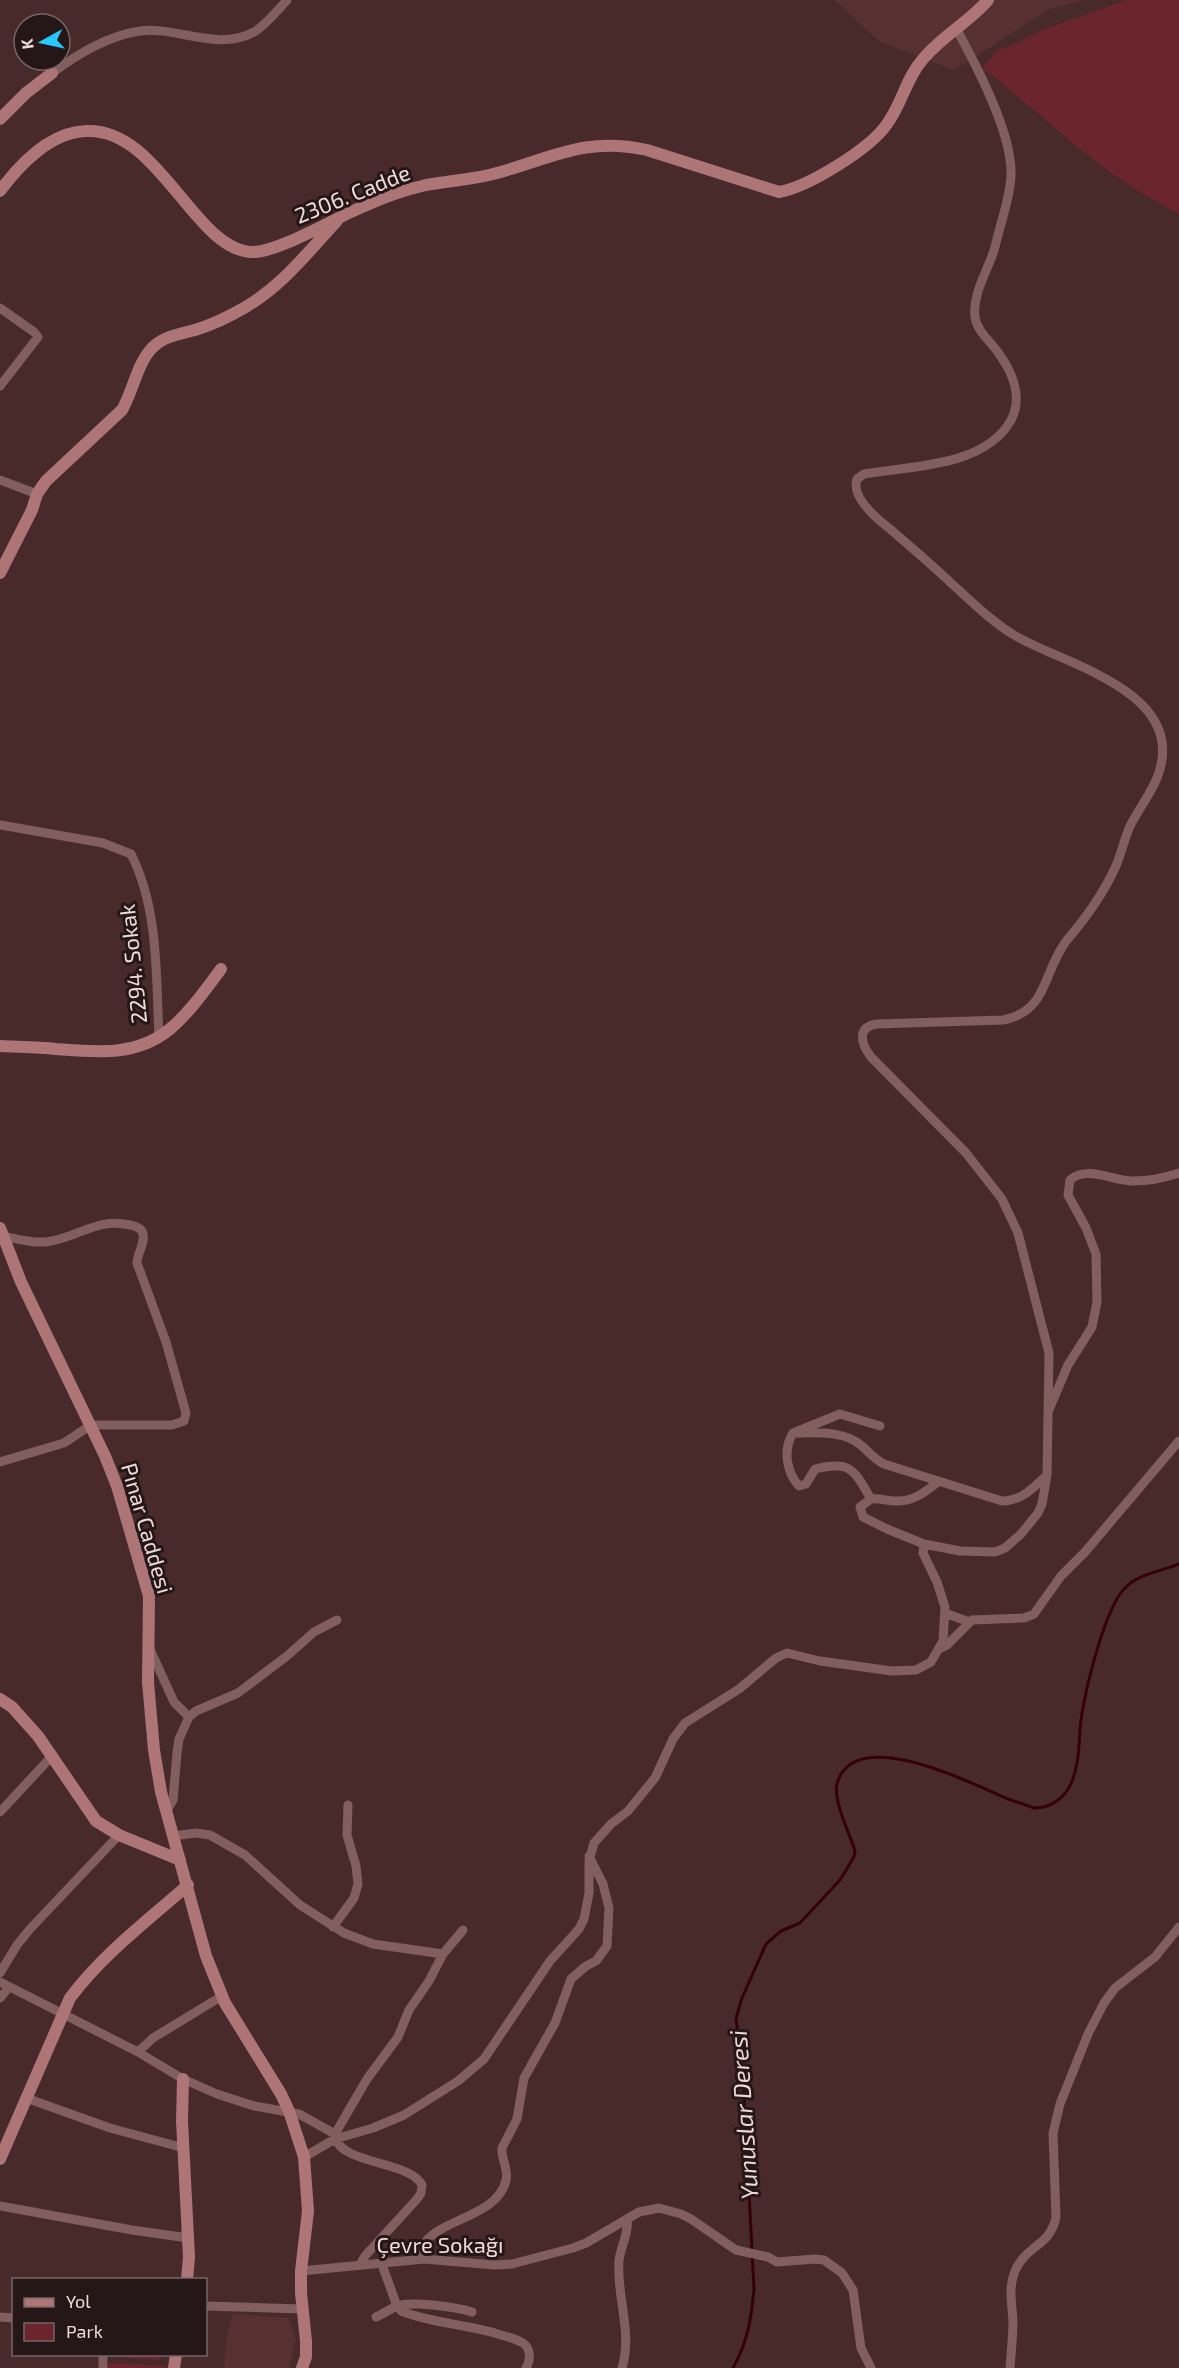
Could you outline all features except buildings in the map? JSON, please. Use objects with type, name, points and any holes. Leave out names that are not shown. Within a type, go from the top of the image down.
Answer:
[{"type":"street","points":[[0,119],[26,93],[52,73],[86,51],[124,35],[140,31],[177,32],[220,39],[245,36],[263,26],[288,0]]},
{"type":"street","points":[[939,1481],[922,1494],[909,1499],[899,1501],[871,1499],[860,1507],[863,1517],[887,1530],[924,1544],[974,1553],[995,1552],[1005,1548],[1021,1534],[1038,1512],[1042,1504],[1047,1475],[1050,1361],[1047,1341],[1018,1233],[1008,1209],[992,1184],[966,1153],[871,1057],[866,1050],[864,1030],[871,1025],[1003,1020],[1015,1018],[1032,1008],[1058,953],[1087,914],[1114,870],[1130,828],[1153,787],[1162,760],[1162,744],[1156,724],[1134,698],[1100,676],[1006,629],[885,526],[856,489],[857,479],[864,474],[922,467],[980,449],[1005,429],[1017,405],[1012,376],[998,353],[981,332],[975,318],[976,299],[991,261],[1010,185],[1009,151],[1000,123],[956,28],[988,0]]},
{"type":"street","name":"2306. Cadde","points":[[0,191],[29,159],[52,142],[68,134],[93,130],[113,136],[132,146],[162,174],[210,229],[241,250],[254,252],[272,248],[342,215],[424,185],[488,175],[573,149],[597,145],[647,150],[779,192],[794,190],[856,152],[877,136],[887,124],[918,64],[930,50],[956,28]]},
{"type":"street","points":[[0,573],[38,495],[55,471],[122,410],[145,358],[152,349],[161,341],[174,335],[224,319],[261,297],[292,271],[342,215]]},
{"type":"street","points":[[0,308],[38,337],[0,386]]},
{"type":"street","points":[[0,480],[38,495]]},
{"type":"street","name":"2294. Sokak","points":[[0,825],[103,843],[130,854],[141,881],[152,931],[159,1037]]},
{"type":"street","points":[[0,1046],[110,1052],[134,1048],[159,1037],[187,1012],[222,969]]},
{"type":"street","points":[[1047,1413],[1053,1405],[1068,1365],[1092,1327],[1097,1302],[1096,1254],[1086,1228],[1068,1195],[1070,1180],[1086,1173],[1134,1181],[1179,1173]]},
{"type":"street","points":[[0,1462],[64,1443],[90,1425],[172,1425],[180,1424],[186,1418],[184,1401],[166,1342],[137,1263],[143,1239],[142,1231],[137,1227],[119,1222],[104,1223],[54,1241],[34,1242],[2,1232]]},
{"type":"street","name":"Pınar Caddesi","points":[[2,1232],[21,1282],[117,1486],[144,1575],[150,1613],[151,1728],[166,1812],[206,1956],[222,1996],[289,2111],[304,2157],[308,2211],[301,2271],[306,2341],[306,2357],[302,2368]]},
{"type":"street","points":[[793,1433],[840,1414],[880,1426]]},
{"type":"street","points":[[793,1433],[849,1438],[862,1445],[870,1455],[884,1464],[994,1499],[1007,1501],[1025,1495],[1047,1475]]},
{"type":"street","points":[[793,1433],[787,1454],[796,1484],[803,1486],[806,1484],[815,1469],[845,1467],[854,1470],[871,1499]]},
{"type":"street","points":[[941,1648],[947,1645],[969,1622],[977,1619],[1024,1618],[1034,1614],[1068,1568],[1085,1552],[1179,1441]]},
{"type":"street","points":[[304,2157],[335,2136],[373,2128],[404,2115],[459,2081],[484,2059],[550,1961],[574,1935],[584,1919],[589,1893],[590,1856],[598,1837],[628,1811],[655,1778],[673,1739],[681,1727],[691,1719],[747,1683],[776,1658],[792,1653],[820,1661],[907,1671],[927,1666],[941,1648],[945,1631],[945,1613],[942,1595],[923,1553],[924,1544]]},
{"type":"street","points":[[945,1613],[969,1622]]},
{"type":"street","points":[[166,1812],[173,1800],[178,1746],[189,1717],[196,1711],[238,1693],[287,1656],[314,1632],[337,1620]]},
{"type":"street","points":[[149,1647],[174,1702],[189,1717]]},
{"type":"street","points":[[0,1699],[24,1720],[52,1756],[87,1811],[96,1821],[119,1835],[180,1860]]},
{"type":"street","points":[[0,1812],[52,1756]]},
{"type":"street","points":[[333,1927],[354,1898],[358,1884],[356,1866],[347,1835],[348,1805]]},
{"type":"street","points":[[173,1836],[196,1833],[210,1835],[245,1855],[300,1905],[344,1934],[373,1944],[443,1954]]},
{"type":"street","points":[[0,1973],[30,1929],[119,1835]]},
{"type":"street","points":[[415,2260],[423,2245],[433,2234],[477,2212],[495,2198],[505,2186],[507,2173],[502,2148],[517,2119],[524,2078],[555,2023],[571,1979],[596,1961],[607,1946],[609,1908],[603,1884],[590,1856]]},
{"type":"street","points":[[0,2159],[70,1998],[114,1950],[188,1885]]},
{"type":"street","points":[[1010,2368],[1013,2320],[1011,2283],[1024,2257],[1049,2237],[1055,2223],[1053,2133],[1060,2104],[1088,2034],[1104,2002],[1115,1988],[1155,1957],[1179,1927]]},
{"type":"street","points":[[335,2136],[367,2079],[398,2037],[409,2010],[429,1981],[443,1954],[464,1930]]},
{"type":"street","points":[[0,1998],[5,1984],[138,2052],[183,2079],[233,2101],[289,2111],[307,2118],[335,2136],[354,2154],[414,2176],[422,2186],[421,2193],[364,2256],[361,2263]]},
{"type":"street","points":[[138,2052],[153,2038],[222,1996]]},
{"type":"street","points":[[183,2079],[187,2278]]},
{"type":"street","points":[[26,2098],[110,2127],[184,2148]]},
{"type":"street","points":[[0,2206],[122,2229],[188,2238]]},
{"type":"street","name":"Çevre Sokağı","points":[[301,2271],[361,2263],[435,2258],[495,2265],[512,2264],[586,2243],[627,2218],[651,2208],[671,2211],[691,2219],[731,2248],[765,2256],[777,2262],[824,2260],[842,2273],[853,2290],[861,2348],[871,2368]]},
{"type":"street","points":[[622,2368],[626,2354],[626,2335],[619,2260],[627,2218]]},
{"type":"street","points":[[381,2262],[397,2306],[401,2311],[496,2333],[519,2341],[529,2352],[530,2361],[526,2368]]},
{"type":"street","points":[[376,2318],[397,2306],[425,2305],[443,2308],[453,2306],[472,2312]]},
{"type":"street","points":[[207,2306],[302,2308]]},
{"type":"shaded area","points":[[835,0],[1085,0],[1048,10],[954,70],[878,41]]},
{"type":"shaded area","points":[[233,2314],[288,2318],[296,2339],[289,2368],[224,2368],[226,2341]]},
{"type":"green space","points":[[1127,0],[1179,0],[1179,214],[1105,168],[982,68],[999,49],[1004,49],[1045,29]]},
{"type":"green space","points":[[161,2356],[161,2360],[113,2357]]},
{"type":"green space","points":[[109,2363],[165,2366],[165,2368],[108,2368]]},
{"type":"waterway","name":"Yunuslar Deresi","points":[[733,2368],[748,2330],[754,2289],[743,2076],[736,2018],[742,1998],[766,1944],[781,1931],[800,1923],[840,1880],[854,1857],[855,1851],[837,1799],[837,1784],[848,1766],[866,1758],[889,1758],[916,1763],[944,1772],[1034,1808],[1052,1804],[1062,1797],[1075,1773],[1088,1684],[1104,1629],[1118,1598],[1125,1588],[1137,1579],[1179,1564]]}]
